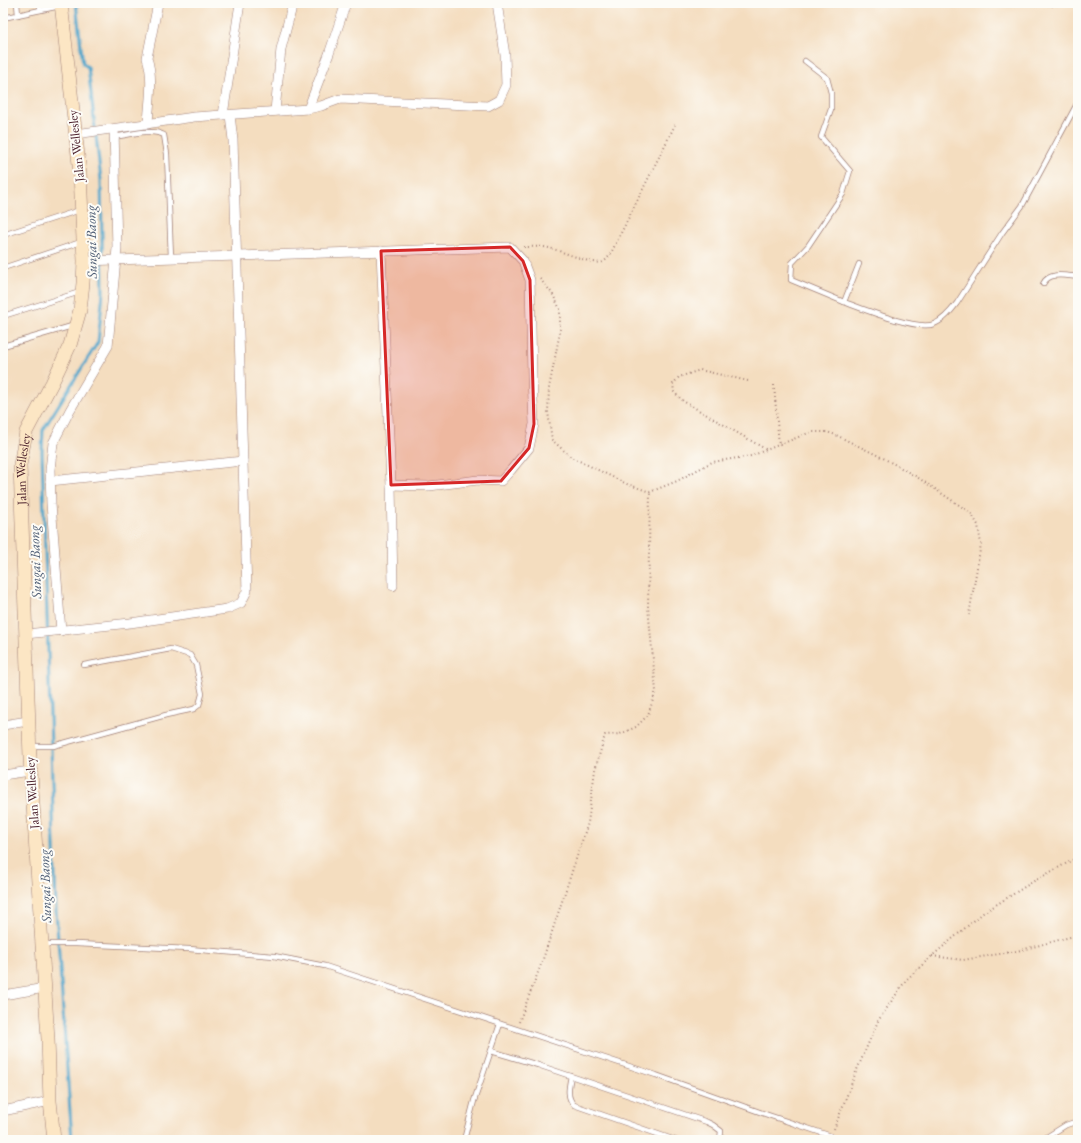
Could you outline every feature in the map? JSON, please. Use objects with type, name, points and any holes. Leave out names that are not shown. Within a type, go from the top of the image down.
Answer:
[{"type":"main road","name":"Jalan Wellesley","points":[[54,1140],[50,1101],[44,988],[47,944],[30,771],[20,465],[26,432],[52,383],[70,344],[80,310],[82,292],[90,261],[83,241],[80,173],[82,133],[61,4]]},
{"type":"street","points":[[148,124],[151,75],[147,58],[158,3]]},
{"type":"street","points":[[26,634],[130,623],[227,609],[241,603],[247,591],[233,140],[226,115],[240,3]]},
{"type":"street","points":[[275,111],[281,49],[294,3]]},
{"type":"street","points":[[308,109],[329,54],[346,3]]},
{"type":"street","points":[[82,133],[103,130],[114,133],[148,124],[194,117],[308,109],[322,106],[340,99],[488,106],[498,100],[506,85],[505,55],[496,3]]},
{"type":"street","points":[[58,631],[50,504],[50,470],[53,443],[70,410],[108,346],[113,260],[117,248],[114,133]]},
{"type":"street","points":[[90,261],[510,247],[523,261],[530,280],[534,424],[529,448],[500,481],[478,480],[429,486],[391,485]]},
{"type":"street","points":[[381,251],[391,485],[393,586]]},
{"type":"street","points":[[50,481],[243,461]]},
{"type":"street","points":[[3,724],[28,721]]},
{"type":"street","points":[[3,775],[30,771]]},
{"type":"street","points":[[3,996],[44,988]]},
{"type":"street","points":[[3,1111],[50,1101]]},
{"type":"lane","points":[[17,3],[18,15]]},
{"type":"lane","points":[[40,3],[40,10]]},
{"type":"lane","points":[[3,18],[61,4]]},
{"type":"lane","points":[[805,60],[827,78],[831,93],[830,109],[821,137],[850,170],[843,194],[808,246],[792,263],[791,280],[844,302],[915,325],[923,326],[935,324],[946,316],[957,303],[1002,233],[1022,206],[1078,102]]},
{"type":"lane","points":[[114,133],[159,132],[164,135],[167,154],[171,258]]},
{"type":"lane","points":[[3,235],[82,210]]},
{"type":"lane","points":[[3,268],[83,241]]},
{"type":"lane","points":[[844,302],[859,264]]},
{"type":"lane","points":[[1043,284],[1049,277],[1054,276],[1078,277]]},
{"type":"lane","points":[[3,316],[82,292]]},
{"type":"lane","points":[[3,346],[76,326]]},
{"type":"lane","points":[[29,746],[53,746],[166,715],[194,709],[199,705],[202,694],[196,666],[190,655],[172,649],[84,665]]},
{"type":"lane","points":[[47,944],[189,949],[274,956],[325,966],[648,1073],[831,1138]]},
{"type":"lane","points":[[464,1140],[474,1101],[500,1024]]},
{"type":"lane","points":[[491,1051],[571,1076],[707,1122],[720,1131],[720,1140]]},
{"type":"lane","points":[[571,1076],[569,1098],[574,1105],[675,1140]]},
{"type":"lane","points":[[1042,1140],[1066,1125],[1078,1121]]},
{"type":"path","points":[[1032,3],[1055,6],[1058,3]]},
{"type":"path","points":[[510,247],[532,246],[548,248],[589,261],[603,262],[608,258],[675,125]]},
{"type":"path","points":[[539,278],[552,293],[560,309],[560,332],[549,394],[548,412],[552,440],[571,457],[627,484],[650,492],[677,481],[712,462],[751,456],[811,432],[827,432],[885,459],[917,477],[971,513],[978,525],[981,544],[969,615]]},
{"type":"path","points":[[748,381],[700,370],[679,377],[673,384],[674,392],[683,401],[767,450]]},
{"type":"path","points":[[774,385],[779,445]]},
{"type":"path","points":[[516,1029],[542,962],[588,823],[595,770],[605,735],[620,734],[636,727],[648,714],[656,691],[648,607],[650,492]]},
{"type":"path","points":[[1078,646],[1076,658],[1078,668]]},
{"type":"path","points":[[831,1138],[856,1072],[878,1021],[906,980],[982,913],[1034,881],[1078,857]]},
{"type":"path","points":[[932,956],[963,960],[1017,951],[1078,935]]},
{"type":"highlighted area","points":[[510,247],[523,261],[530,280],[534,424],[529,448],[501,481],[391,485],[381,251]]},
{"type":"waterway","name":"Sungai Baong","points":[[72,1140],[56,911],[42,452],[43,430],[98,342],[103,292],[101,180],[88,67],[83,64],[76,3]]}]
